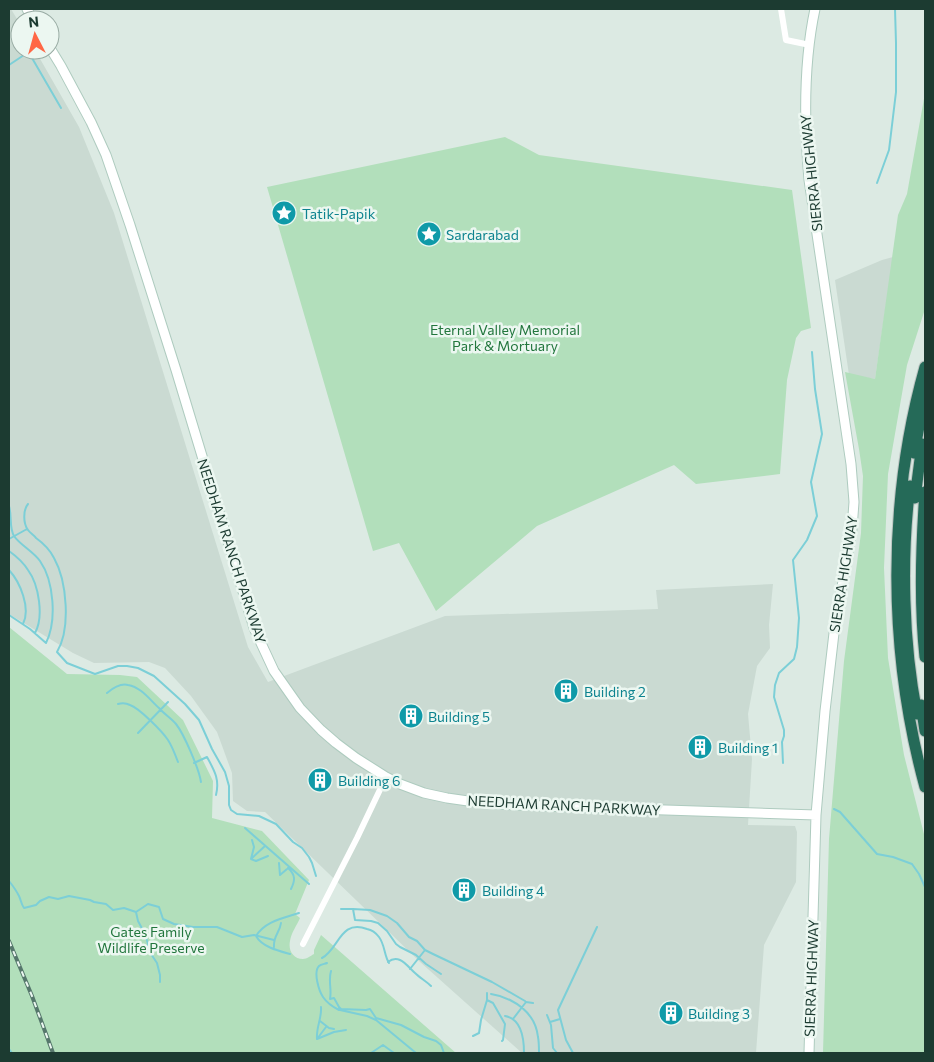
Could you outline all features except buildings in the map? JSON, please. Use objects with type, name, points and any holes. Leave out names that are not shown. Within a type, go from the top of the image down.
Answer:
[{"type":"highway","points":[[925,366],[916,400],[903,477],[897,578],[899,630],[904,680],[912,732],[925,787]]},
{"type":"highway","points":[[925,395],[913,456],[909,490],[905,579],[906,623],[910,666],[925,754]]},
{"type":"highway","points":[[925,424],[917,474],[911,604],[916,671],[925,731]]},
{"type":"highway","points":[[925,492],[921,578],[925,657]]},
{"type":"street","points":[[781,9],[786,40],[810,45]]},
{"type":"street","name":"SIERRA HIGHWAY","points":[[809,1053],[816,815],[834,633],[851,536],[854,502],[851,464],[809,180],[805,96],[815,9]]},
{"type":"street","name":"NEEDHAM RANCH PARKWAY","points":[[57,60],[91,122],[106,155],[176,370],[254,628],[274,671],[300,708],[321,730],[356,758],[386,777],[424,793],[447,798],[482,803],[816,815]]},
{"type":"street","points":[[303,944],[386,777]]},
{"type":"shaded area","points":[[9,9],[11,9],[10,60],[41,60],[79,127],[114,213],[248,647],[268,682],[445,616],[658,609],[656,590],[773,584],[769,625],[770,648],[757,666],[748,714],[752,759],[748,825],[795,826],[797,832],[796,882],[764,945],[756,1053],[522,1053],[419,961],[265,812],[247,811],[233,801],[232,773],[217,732],[191,696],[165,668],[149,662],[94,663],[73,653],[9,614]]},
{"type":"shaded area","points":[[893,257],[875,379],[849,375],[835,280]]},
{"type":"green space","points":[[925,93],[925,309],[907,365],[888,474],[884,568],[888,658],[904,755],[925,838],[925,1053],[823,1053],[829,839],[844,661],[861,533],[863,476],[845,372],[875,379],[898,215],[907,194]]},
{"type":"green space","name":"Eternal Valley Memorial Park & Mortuary","points":[[505,137],[539,155],[792,190],[811,328],[801,331],[796,338],[787,380],[780,474],[696,484],[674,465],[537,526],[436,611],[399,543],[373,551],[267,187]]},
{"type":"green space","name":"Gates Family Wildlife Preserve","points":[[9,627],[67,674],[137,677],[183,720],[213,781],[212,818],[262,831],[309,880],[295,914],[300,918],[293,932],[290,944],[294,956],[303,959],[314,954],[321,935],[456,1053],[9,1053]]},
{"type":"waterway","points":[[877,183],[889,150],[896,92],[895,9]]},
{"type":"waterway","points":[[9,65],[16,60]]},
{"type":"waterway","points":[[33,60],[61,108]]},
{"type":"waterway","points":[[783,763],[782,742],[784,730],[774,697],[775,685],[779,673],[794,659],[797,647],[799,618],[793,560],[807,540],[817,516],[811,482],[822,434],[815,389],[812,352]]},
{"type":"waterway","points":[[28,504],[24,513],[26,527],[50,552],[62,579],[66,618],[57,652],[67,663],[95,674],[118,666],[127,666],[138,668],[154,676],[185,704],[199,720],[225,772],[229,786],[229,805],[231,810],[237,814],[259,816],[276,824],[309,857],[316,876]]},
{"type":"waterway","points":[[9,506],[14,536],[40,561],[45,569],[51,590],[52,624],[46,643],[30,629],[9,615]]},
{"type":"waterway","points":[[9,539],[27,529]]},
{"type":"waterway","points":[[9,551],[24,564],[35,584],[40,610],[35,633]]},
{"type":"waterway","points":[[9,570],[17,581],[25,603],[26,610],[23,624]]},
{"type":"waterway","points":[[107,693],[117,686],[125,685],[133,686],[145,694],[179,729],[187,743],[201,782]]},
{"type":"waterway","points":[[138,733],[168,702]]},
{"type":"waterway","points":[[118,704],[128,704],[139,710],[150,720],[168,740],[178,762]]},
{"type":"waterway","points":[[194,763],[207,757],[217,779],[216,795]]},
{"type":"waterway","points":[[834,809],[840,812],[877,854],[893,857],[912,864],[925,887]]},
{"type":"waterway","points":[[245,828],[309,884]]},
{"type":"waterway","points":[[251,859],[254,847],[252,840]]},
{"type":"waterway","points":[[252,858],[265,846]]},
{"type":"waterway","points":[[251,859],[256,861],[268,856]]},
{"type":"waterway","points":[[279,863],[280,875]]},
{"type":"waterway","points":[[288,868],[294,878],[291,889]]},
{"type":"waterway","points":[[280,875],[287,869]]},
{"type":"waterway","points":[[9,881],[18,894],[24,908],[36,905],[49,897],[58,899],[69,896],[106,904],[113,910],[124,908],[136,912],[148,904],[159,907],[163,919],[174,924],[193,927],[217,927],[242,937],[254,935],[274,940]]},
{"type":"waterway","points":[[341,909],[353,909],[355,920],[378,923],[387,931],[396,944],[416,955],[441,974]]},
{"type":"waterway","points":[[353,909],[370,910],[387,916],[425,950],[492,982],[525,1001]]},
{"type":"waterway","points":[[136,912],[151,954],[157,963],[160,982]]},
{"type":"waterway","points":[[290,954],[266,946],[256,936],[270,923],[299,913]]},
{"type":"waterway","points":[[274,947],[281,923]]},
{"type":"waterway","points":[[322,958],[328,954],[345,931],[358,927],[371,930],[378,936],[389,963]]},
{"type":"waterway","points":[[573,1053],[566,1040],[558,1010],[597,927]]},
{"type":"waterway","points":[[410,969],[425,950]]},
{"type":"waterway","points":[[388,962],[396,959],[403,961],[431,986]]},
{"type":"waterway","points":[[327,963],[320,965],[317,969],[318,986],[321,994],[330,1005],[339,1010]]},
{"type":"waterway","points":[[331,971],[330,999],[334,998],[341,1009],[370,1009],[376,1018],[401,1025],[436,1041],[441,1045],[444,1053]]},
{"type":"waterway","points":[[473,1036],[479,1033],[487,993]]},
{"type":"waterway","points":[[491,994],[510,1000],[529,1015],[537,1031],[539,1053]]},
{"type":"waterway","points":[[487,1000],[493,1003],[505,1024],[502,1041]]},
{"type":"waterway","points":[[513,1019],[526,1002],[533,1003]]},
{"type":"waterway","points":[[317,1039],[321,1007]]},
{"type":"waterway","points":[[339,1007],[340,1010],[376,1020],[416,1053]]},
{"type":"waterway","points":[[547,1015],[551,1025],[553,1048],[557,1053]]},
{"type":"waterway","points":[[505,1016],[515,1021],[521,1030],[524,1053]]},
{"type":"waterway","points":[[550,1022],[560,1019]]},
{"type":"waterway","points":[[320,1021],[329,1028],[334,1029]]},
{"type":"waterway","points":[[317,1039],[326,1027]]},
{"type":"waterway","points":[[317,1039],[334,1032],[346,1030]]},
{"type":"waterway","points":[[371,1053],[383,1045],[394,1053]]},
{"type":"waterway","points":[[9,1049],[12,1053]]},
{"type":"railway","points":[[9,941],[53,1053]]},
{"type":"place","name":"Tatik-Papik","points":[[284,213]]},
{"type":"place","name":"Sardarabad","points":[[429,234]]},
{"type":"place","name":"Building 2","points":[[566,691]]},
{"type":"place","name":"Building 5","points":[[411,716]]},
{"type":"place","name":"Building 1","points":[[700,747]]},
{"type":"place","name":"Building 6","points":[[320,780]]},
{"type":"place","name":"Building 4","points":[[464,890]]},
{"type":"place","name":"Building 3","points":[[671,1013]]}]
